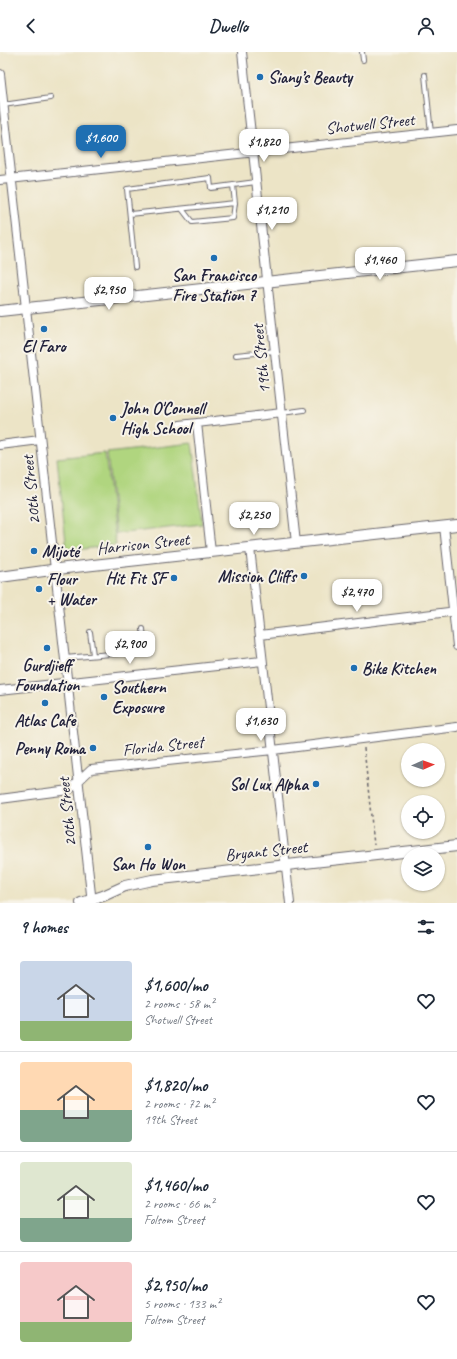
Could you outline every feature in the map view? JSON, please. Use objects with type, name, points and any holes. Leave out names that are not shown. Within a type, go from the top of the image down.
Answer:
[{"type":"street","name":"19th Street","points":[[242,52],[296,543]]},
{"type":"street","name":"20th Street","points":[[0,74],[92,901]]},
{"type":"street","name":"Shotwell Street","points":[[0,180],[457,130]]},
{"type":"street","points":[[0,311],[267,283],[457,261]]},
{"type":"street","points":[[180,425],[282,413]]},
{"type":"street","points":[[197,423],[211,552]]},
{"type":"street","points":[[0,445],[40,440]]},
{"type":"street","name":"Harrison Street","points":[[0,577],[457,525]]},
{"type":"street","points":[[444,526],[455,611],[457,646]]},
{"type":"street","points":[[250,548],[290,903]]},
{"type":"street","points":[[260,635],[455,611]]},
{"type":"street","points":[[0,690],[262,661]]},
{"type":"street","name":"Florida Street","points":[[0,799],[66,791],[69,790],[91,769],[363,740],[457,727]]},
{"type":"street","name":"Bryant Street","points":[[445,848],[457,846]]},
{"type":"street","name":"Bryant Street","points":[[81,903],[92,901],[125,886],[145,881],[401,853]]},
{"type":"lane","points":[[362,52],[362,60]]},
{"type":"lane","points":[[425,75],[431,133]]},
{"type":"lane","points":[[3,105],[51,98]]},
{"type":"lane","points":[[135,268],[127,189],[210,178],[211,188],[256,182]]},
{"type":"lane","points":[[182,209],[192,222],[233,218],[235,204],[233,185]]},
{"type":"lane","points":[[130,214],[235,204]]},
{"type":"lane","points":[[236,355],[275,351]]},
{"type":"lane","points":[[282,413],[304,410]]},
{"type":"lane","points":[[65,658],[145,651],[143,629]]},
{"type":"lane","points":[[90,632],[93,655]]},
{"type":"path","points":[[363,740],[375,855]]},
{"type":"green space","points":[[192,443],[202,524],[116,534],[107,453]]},
{"type":"green space","points":[[105,453],[116,545],[67,551],[57,458]]},
{"type":"place","name":"Siany’s Beauty","points":[[260,77]]},
{"type":"place","name":"San Francisco Fire Station 7","points":[[214,258]]},
{"type":"place","name":"El Faro","points":[[44,329]]},
{"type":"place","name":"John O'Connell High School","points":[[113,418]]},
{"type":"place","name":"Mijoté","points":[[34,551]]},
{"type":"place","name":"Mission Cliffs","points":[[304,576]]},
{"type":"place","name":"Hit Fit SF","points":[[174,578]]},
{"type":"place","name":"Flour + Water","points":[[39,589]]},
{"type":"place","name":"Gurdjieff Foundation","points":[[47,648]]},
{"type":"place","name":"Bike Kitchen","points":[[354,668]]},
{"type":"place","name":"Southern Exposure","points":[[104,697]]},
{"type":"place","name":"Atlas Cafe","points":[[45,703]]},
{"type":"place","name":"Penny Roma","points":[[93,748]]},
{"type":"place","name":"Sol Lux Alpha","points":[[316,784]]},
{"type":"place","name":"San Ho Won","points":[[148,847]]}]
